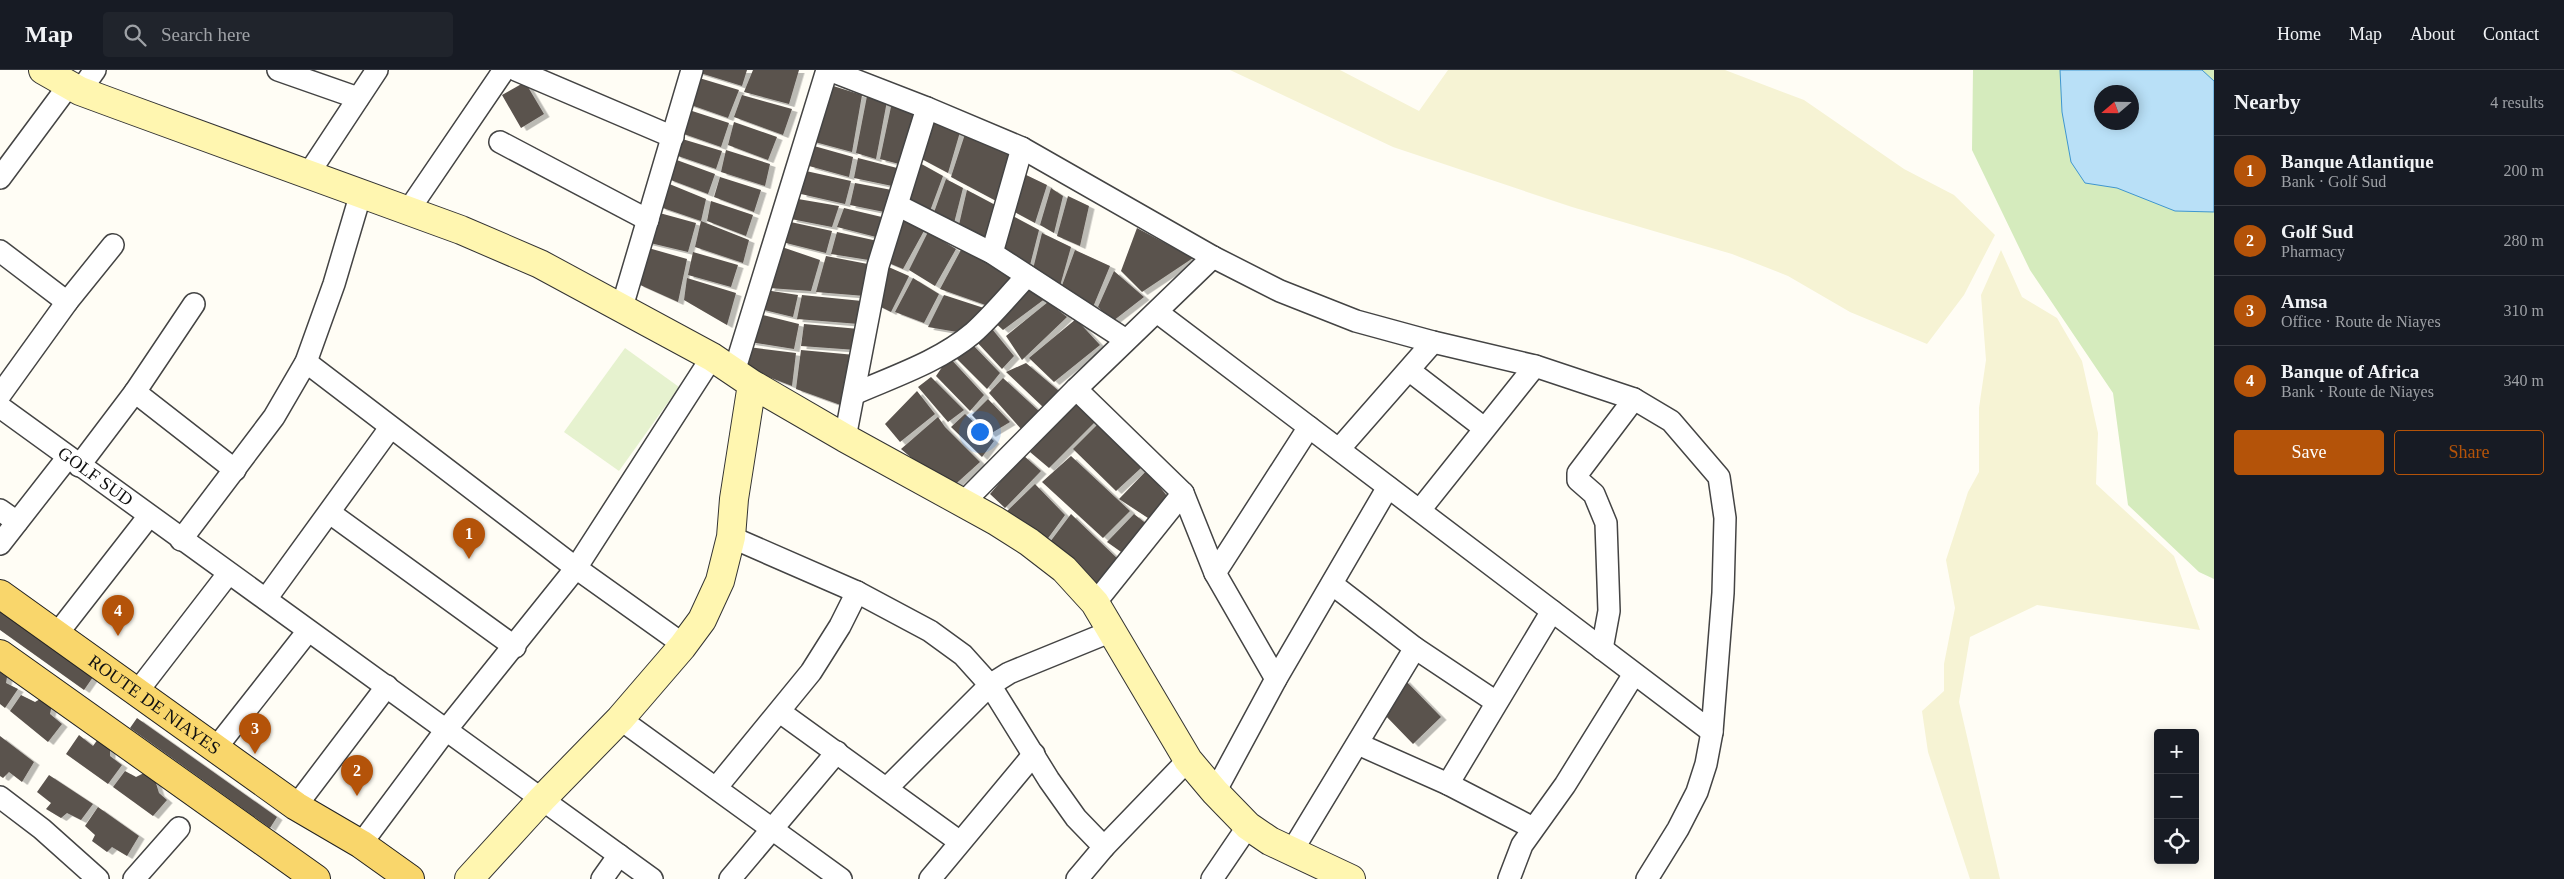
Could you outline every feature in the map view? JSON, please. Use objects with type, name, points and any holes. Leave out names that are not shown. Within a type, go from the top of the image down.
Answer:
[{"type":"main road","name":"ROUTE DE NIAYES","points":[[0,594],[296,806],[361,844],[410,879]]},
{"type":"main road","points":[[0,654],[316,879]]},
{"type":"street","points":[[43,70],[81,82],[309,173],[461,230],[540,264],[712,357],[743,378],[845,438],[1029,542],[1064,569],[1095,603],[1188,760],[1214,792],[1248,826],[1270,841],[1351,879]]},
{"type":"street","points":[[278,70],[358,98]]},
{"type":"street","points":[[309,173],[377,70]]},
{"type":"street","points":[[408,211],[504,70]]},
{"type":"street","points":[[516,70],[673,137]]},
{"type":"street","points":[[622,308],[692,70]]},
{"type":"street","points":[[469,879],[542,799],[620,719],[684,645],[702,620],[720,581],[731,537],[743,378],[828,70],[927,108],[1022,148],[1213,258],[1280,291],[1356,321],[1535,366],[1634,399],[1671,421],[1719,477],[1725,518],[1723,592],[1712,732],[1706,764],[1697,792],[1657,875]]},
{"type":"street","points":[[0,178],[81,82]]},
{"type":"street","points":[[845,438],[856,393],[878,266],[927,108]]},
{"type":"street","points":[[500,142],[648,220]]},
{"type":"street","points":[[992,253],[1022,148]]},
{"type":"street","points":[[181,540],[274,417],[306,362],[334,284],[361,193]]},
{"type":"street","points":[[898,206],[992,253],[1126,340]]},
{"type":"street","points":[[0,395],[67,302],[113,245]]},
{"type":"street","points":[[0,251],[67,302]]},
{"type":"street","points":[[964,504],[1076,389],[1213,258]]},
{"type":"street","points":[[856,393],[950,350],[973,332],[1026,276]]},
{"type":"street","points":[[0,544],[17,522],[74,462],[135,392],[194,304]]},
{"type":"street","points":[[1157,312],[1309,427],[1340,448],[1388,487],[1712,732]]},
{"type":"street","points":[[1340,448],[1434,342]]},
{"type":"street","points":[[361,844],[446,730],[576,568],[712,357]]},
{"type":"street","points":[[306,362],[390,428],[576,568],[684,645]]},
{"type":"street","points":[[1420,510],[1535,366]]},
{"type":"street","points":[[1410,371],[1484,428]]},
{"type":"street","points":[[1076,389],[1183,492],[1215,572],[1276,679]]},
{"type":"street","points":[[135,392],[235,470]]},
{"type":"street","points":[[1602,649],[1609,611],[1606,523],[1594,494],[1578,480],[1578,474],[1634,399]]},
{"type":"street","name":"GOLF SUD","points":[[0,407],[181,540],[387,686],[652,879]]},
{"type":"street","points":[[1215,572],[1309,427]]},
{"type":"street","points":[[266,599],[390,428]]},
{"type":"street","points":[[1214,792],[1276,679],[1388,487]]},
{"type":"street","points":[[1095,603],[1183,492]]},
{"type":"street","points":[[0,510],[17,522]]},
{"type":"street","points":[[330,513],[514,647]]},
{"type":"street","points":[[57,634],[149,516]]},
{"type":"street","points":[[731,537],[857,592],[930,630],[963,655],[990,685],[1076,818],[1104,847]]},
{"type":"street","points":[[137,692],[228,574]]},
{"type":"street","points":[[1332,584],[1415,648],[1496,702]]},
{"type":"street","points":[[716,788],[811,672],[840,626],[857,592]]},
{"type":"street","points":[[1448,784],[1552,611]]},
{"type":"street","points":[[216,748],[308,631]]},
{"type":"street","points":[[887,788],[990,685],[1009,673],[1112,631]]},
{"type":"street","points":[[1292,851],[1415,648]]},
{"type":"street","points":[[1509,879],[1522,845],[1565,785],[1634,674]]},
{"type":"street","points":[[296,806],[387,686]]},
{"type":"street","points":[[780,712],[960,842]]},
{"type":"street","points":[[620,719],[841,879]]},
{"type":"street","points":[[1358,744],[1448,784],[1533,828]]},
{"type":"street","points":[[730,879],[837,752]]},
{"type":"street","points":[[930,879],[1034,754]]},
{"type":"street","points":[[1077,879],[1104,847],[1188,760]]},
{"type":"street","points":[[0,797],[42,829],[98,879]]},
{"type":"street","points":[[1212,879],[1248,826]]},
{"type":"street","points":[[134,879],[180,828]]},
{"type":"street","points":[[602,879],[618,855]]},
{"type":"shaded area","points":[[1230,70],[1340,70],[1419,111],[1448,70],[1725,70],[1804,100],[1904,169],[1954,195],[1995,235],[1964,295],[1927,344],[1850,312],[1788,276],[1732,254],[1572,207],[1393,147]]},
{"type":"shaded area","points":[[2001,250],[2022,297],[2057,318],[2082,361],[2098,433],[2096,484],[2174,556],[2200,630],[2037,605],[1970,637],[1959,702],[2000,879],[1970,879],[1928,752],[1922,711],[1944,691],[1944,664],[1955,608],[1946,560],[1968,492],[1979,472],[1979,408],[1986,360],[1981,295]]},
{"type":"green space","points":[[1973,70],[2214,70],[2214,579],[2199,572],[2128,505],[2113,393],[2030,270],[1972,150]]},
{"type":"green space","points":[[625,348],[679,387],[619,471],[564,432]]},
{"type":"water","points":[[2060,70],[2202,70],[2214,81],[2214,212],[2175,211],[2117,188],[2085,183],[2071,162],[2062,112]]},
{"type":"building","points":[[698,70],[747,70],[742,86],[697,72]]},
{"type":"building","points":[[753,70],[799,70],[789,104],[744,92]]},
{"type":"building","points":[[696,77],[739,90],[728,118],[688,104]]},
{"type":"building","points":[[525,82],[544,114],[521,128],[502,95]]},
{"type":"building","points":[[830,85],[862,95],[852,152],[811,141]]},
{"type":"building","points":[[742,95],[792,109],[783,135],[734,117]]},
{"type":"building","points":[[867,96],[887,101],[876,159],[856,153]]},
{"type":"building","points":[[892,102],[919,111],[903,165],[880,159]]},
{"type":"building","points":[[686,109],[729,123],[721,147],[681,133]]},
{"type":"building","points":[[929,119],[960,132],[948,173],[918,157]]},
{"type":"building","points":[[734,122],[777,137],[768,160],[728,145]]},
{"type":"building","points":[[966,131],[1015,151],[1000,203],[951,177]]},
{"type":"building","points":[[679,138],[722,151],[716,169],[675,155]]},
{"type":"building","points":[[814,146],[853,157],[849,177],[809,166]]},
{"type":"building","points":[[726,150],[770,164],[765,186],[721,172]]},
{"type":"building","points":[[858,158],[901,169],[897,187],[854,178]]},
{"type":"building","points":[[674,159],[715,174],[708,194],[668,179]]},
{"type":"building","points":[[916,161],[943,176],[930,211],[905,198]]},
{"type":"building","points":[[806,171],[851,181],[845,204],[801,194]]},
{"type":"building","points":[[1022,173],[1047,185],[1035,223],[1009,209]]},
{"type":"building","points":[[720,177],[761,190],[754,212],[714,197]]},
{"type":"building","points":[[946,179],[963,188],[953,227],[932,218]]},
{"type":"building","points":[[667,183],[706,199],[701,221],[660,207]]},
{"type":"building","points":[[855,183],[897,191],[889,213],[850,205]]},
{"type":"building","points":[[1051,188],[1063,196],[1054,233],[1040,225]]},
{"type":"building","points":[[967,190],[999,207],[988,245],[958,229]]},
{"type":"building","points":[[1068,196],[1089,206],[1080,246],[1057,236]]},
{"type":"building","points":[[798,199],[839,206],[832,227],[791,219]]},
{"type":"building","points":[[711,201],[753,215],[746,236],[707,221]]},
{"type":"building","points":[[844,208],[886,218],[880,238],[837,227]]},
{"type":"building","points":[[656,212],[696,223],[688,252],[646,242]]},
{"type":"building","points":[[1009,214],[1039,230],[1029,269],[998,253]]},
{"type":"building","points":[[902,216],[925,229],[903,269],[884,261]]},
{"type":"building","points":[[701,221],[749,240],[743,263],[695,247]]},
{"type":"building","points":[[786,221],[832,231],[826,253],[782,242]]},
{"type":"building","points":[[1137,228],[1193,258],[1142,292],[1121,271]]},
{"type":"building","points":[[837,232],[882,242],[875,261],[831,254]]},
{"type":"building","points":[[928,232],[956,249],[935,286],[909,270]]},
{"type":"building","points":[[1042,233],[1071,247],[1060,286],[1032,273]]},
{"type":"building","points":[[779,246],[820,260],[811,291],[769,288]]},
{"type":"building","points":[[645,247],[687,259],[678,302],[638,284]]},
{"type":"building","points":[[962,248],[1018,277],[991,307],[940,289]]},
{"type":"building","points":[[1075,250],[1110,266],[1093,307],[1060,291]]},
{"type":"building","points":[[693,252],[738,265],[731,287],[688,275]]},
{"type":"building","points":[[826,256],[873,265],[865,296],[816,292]]},
{"type":"building","points":[[884,265],[909,276],[891,312],[875,304]]},
{"type":"building","points":[[1114,271],[1144,297],[1113,321],[1098,307]]},
{"type":"building","points":[[687,278],[736,293],[727,325],[684,300]]},
{"type":"building","points":[[913,278],[939,294],[924,323],[895,312]]},
{"type":"building","points":[[1028,289],[1046,298],[1003,330],[992,320]]},
{"type":"building","points":[[765,290],[798,295],[793,317],[760,309]]},
{"type":"building","points":[[802,295],[862,301],[859,324],[797,319]]},
{"type":"building","points":[[944,295],[987,309],[963,333],[928,327]]},
{"type":"building","points":[[1048,302],[1067,317],[1022,360],[1006,336]]},
{"type":"building","points":[[759,314],[799,324],[794,349],[750,342]]},
{"type":"building","points":[[1076,319],[1100,345],[1054,382],[1029,358]]},
{"type":"building","points":[[804,324],[859,329],[856,350],[801,346]]},
{"type":"building","points":[[988,324],[1014,356],[1002,369],[975,340]]},
{"type":"building","points":[[971,343],[1000,373],[987,389],[954,356]]},
{"type":"building","points":[[748,347],[796,353],[792,386],[743,367]]},
{"type":"building","points":[[801,350],[855,355],[846,407],[796,389]]},
{"type":"building","points":[[949,357],[984,395],[970,411],[936,376]]},
{"type":"building","points":[[1026,363],[1059,391],[1044,408],[1006,372]]},
{"type":"building","points":[[931,377],[964,410],[948,422],[918,387]]},
{"type":"building","points":[[1003,378],[1040,412],[1022,430],[989,393]]},
{"type":"building","points":[[917,391],[935,414],[900,442],[885,424]]},
{"type":"building","points":[[1078,398],[1097,420],[1049,468],[1030,452]]},
{"type":"building","points":[[988,399],[1010,422],[990,434],[972,415]]},
{"type":"building","points":[[965,414],[994,441],[982,457],[951,427]]},
{"type":"building","points":[[938,417],[945,427],[980,462],[949,490],[901,449]]},
{"type":"building","points":[[1099,423],[1141,468],[1116,491],[1073,449]]},
{"type":"building","points":[[1023,455],[1041,471],[1005,508],[990,494]]},
{"type":"building","points":[[1071,456],[1130,511],[1103,538],[1042,482]]},
{"type":"building","points":[[1147,470],[1170,500],[1148,518],[1119,499]]},
{"type":"building","points":[[1035,484],[1065,515],[1043,545],[1003,515]]},
{"type":"building","points":[[1071,514],[1120,561],[1101,588],[1050,542]]},
{"type":"building","points":[[1134,514],[1148,525],[1124,554],[1107,542]]},
{"type":"building","points":[[0,611],[93,677],[84,690],[0,630]]},
{"type":"building","points":[[0,672],[7,677],[6,683],[18,689],[5,708],[0,704]]},
{"type":"building","points":[[1404,679],[1441,717],[1413,744],[1383,713]]},
{"type":"building","points":[[21,695],[35,702],[40,699],[52,704],[50,714],[62,724],[48,742],[10,711]]},
{"type":"building","points":[[137,718],[277,817],[270,828],[130,728]]},
{"type":"building","points":[[79,735],[93,746],[98,739],[110,747],[110,756],[122,765],[108,784],[66,754]]},
{"type":"building","points":[[0,736],[34,762],[22,782],[9,772],[3,778],[0,776]]},
{"type":"building","points":[[125,771],[136,777],[144,773],[155,780],[159,793],[167,800],[153,816],[113,787]]},
{"type":"building","points":[[49,775],[93,804],[81,820],[67,813],[61,818],[46,809],[51,803],[37,792]]},
{"type":"building","points":[[98,807],[139,836],[127,856],[112,847],[107,852],[92,841],[95,835],[85,826]]},
{"type":"place","name":"Banque Atlantique","points":[[469,559]]},
{"type":"place","name":"Banque of Africa","points":[[118,636]]},
{"type":"place","name":"Amsa","points":[[255,754]]},
{"type":"place","name":"Golf Sud","points":[[357,796]]}]
